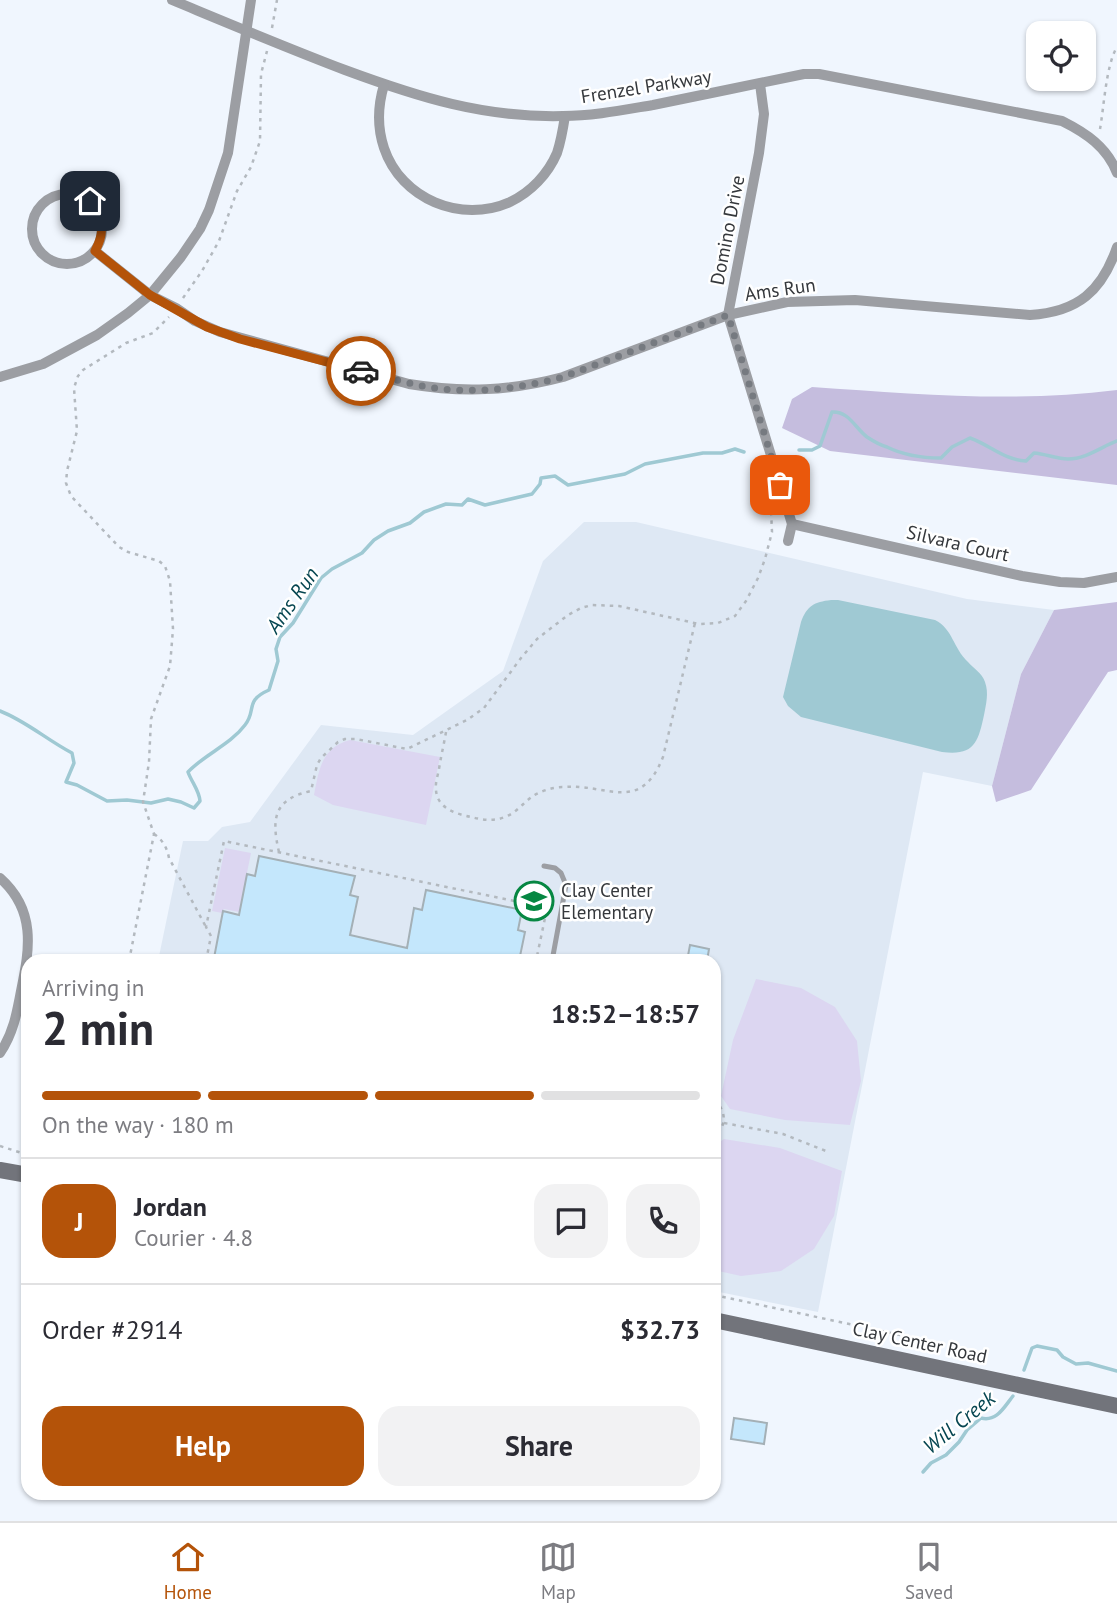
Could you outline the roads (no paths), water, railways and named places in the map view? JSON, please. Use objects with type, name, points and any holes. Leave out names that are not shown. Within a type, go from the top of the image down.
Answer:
[{"type":"street","name":"Frenzel Parkway","points":[[172,0],[384,85],[462,107],[505,113],[565,116],[616,111],[804,74],[831,76],[1062,121],[1094,140],[1106,153],[1117,173]]},
{"type":"street","points":[[0,377],[43,364],[75,348],[128,313],[150,295],[200,229],[228,153],[251,0]]},
{"type":"street","name":"Domino Drive","points":[[760,84],[764,114],[759,153],[728,315],[792,524]]},
{"type":"street","points":[[384,85],[379,114],[380,131],[391,162],[412,189],[443,206],[460,211],[494,208],[522,196],[531,188],[552,163],[565,116]]},
{"type":"street","points":[[70,193],[90,201],[102,220],[103,231],[95,251],[74,263],[62,264],[50,260],[34,242],[34,217],[40,206],[59,194],[70,193]]},
{"type":"street","name":"Ams Run","points":[[95,251],[150,295],[207,327],[240,339],[409,383],[464,390],[538,384],[728,315],[787,302],[836,299],[1043,314],[1080,301],[1099,285],[1117,247]]},
{"type":"street","points":[[788,541],[792,524]]},
{"type":"street","name":"Silvara Court","points":[[792,524],[1060,582],[1084,583],[1117,577]]},
{"type":"street","points":[[0,878],[20,902],[27,923],[27,954]]},
{"type":"street","points":[[0,1053],[13,1029],[21,987]]},
{"type":"street","points":[[0,1170],[21,1174]]},
{"type":"street","name":"Clay Center Road","points":[[721,1321],[1117,1406]]},
{"type":"lane","points":[[544,866],[561,873],[566,885],[553,954]]},
{"type":"water","points":[[831,600],[935,620],[946,628],[963,657],[982,676],[986,686],[987,698],[982,725],[973,746],[961,752],[942,752],[801,717],[788,706],[783,697],[801,622],[812,606]]},
{"type":"waterway","name":"Ams Run","points":[[799,450],[812,450],[820,446],[832,412],[843,414],[877,443],[900,453],[920,457],[941,458],[952,447],[970,438],[1011,458],[1026,461],[1034,453],[1064,459],[1075,458],[1117,441]]},
{"type":"waterway","name":"Ams Run","points":[[0,711],[72,753],[74,763],[66,782],[107,801],[151,803],[168,799],[194,808],[200,801],[188,772],[239,732],[248,720],[256,698],[269,690],[278,661],[276,649],[280,637],[293,623],[321,578],[362,553],[374,540],[388,531],[410,523],[424,512],[446,504],[462,505],[468,499],[485,505],[532,494],[541,478],[555,476],[568,485],[625,474],[645,464],[703,453],[722,453],[735,449],[744,452]]},
{"type":"waterway","name":"Will Creek","points":[[1024,1370],[1032,1348],[1037,1346],[1057,1350],[1076,1364],[1088,1363],[1117,1371]]},
{"type":"waterway","name":"Will Creek","points":[[923,1472],[931,1463],[946,1455],[981,1418],[991,1418],[1000,1413],[1013,1396]]},
{"type":"place","name":"Clay Center Elementary","points":[[534,901]]}]
